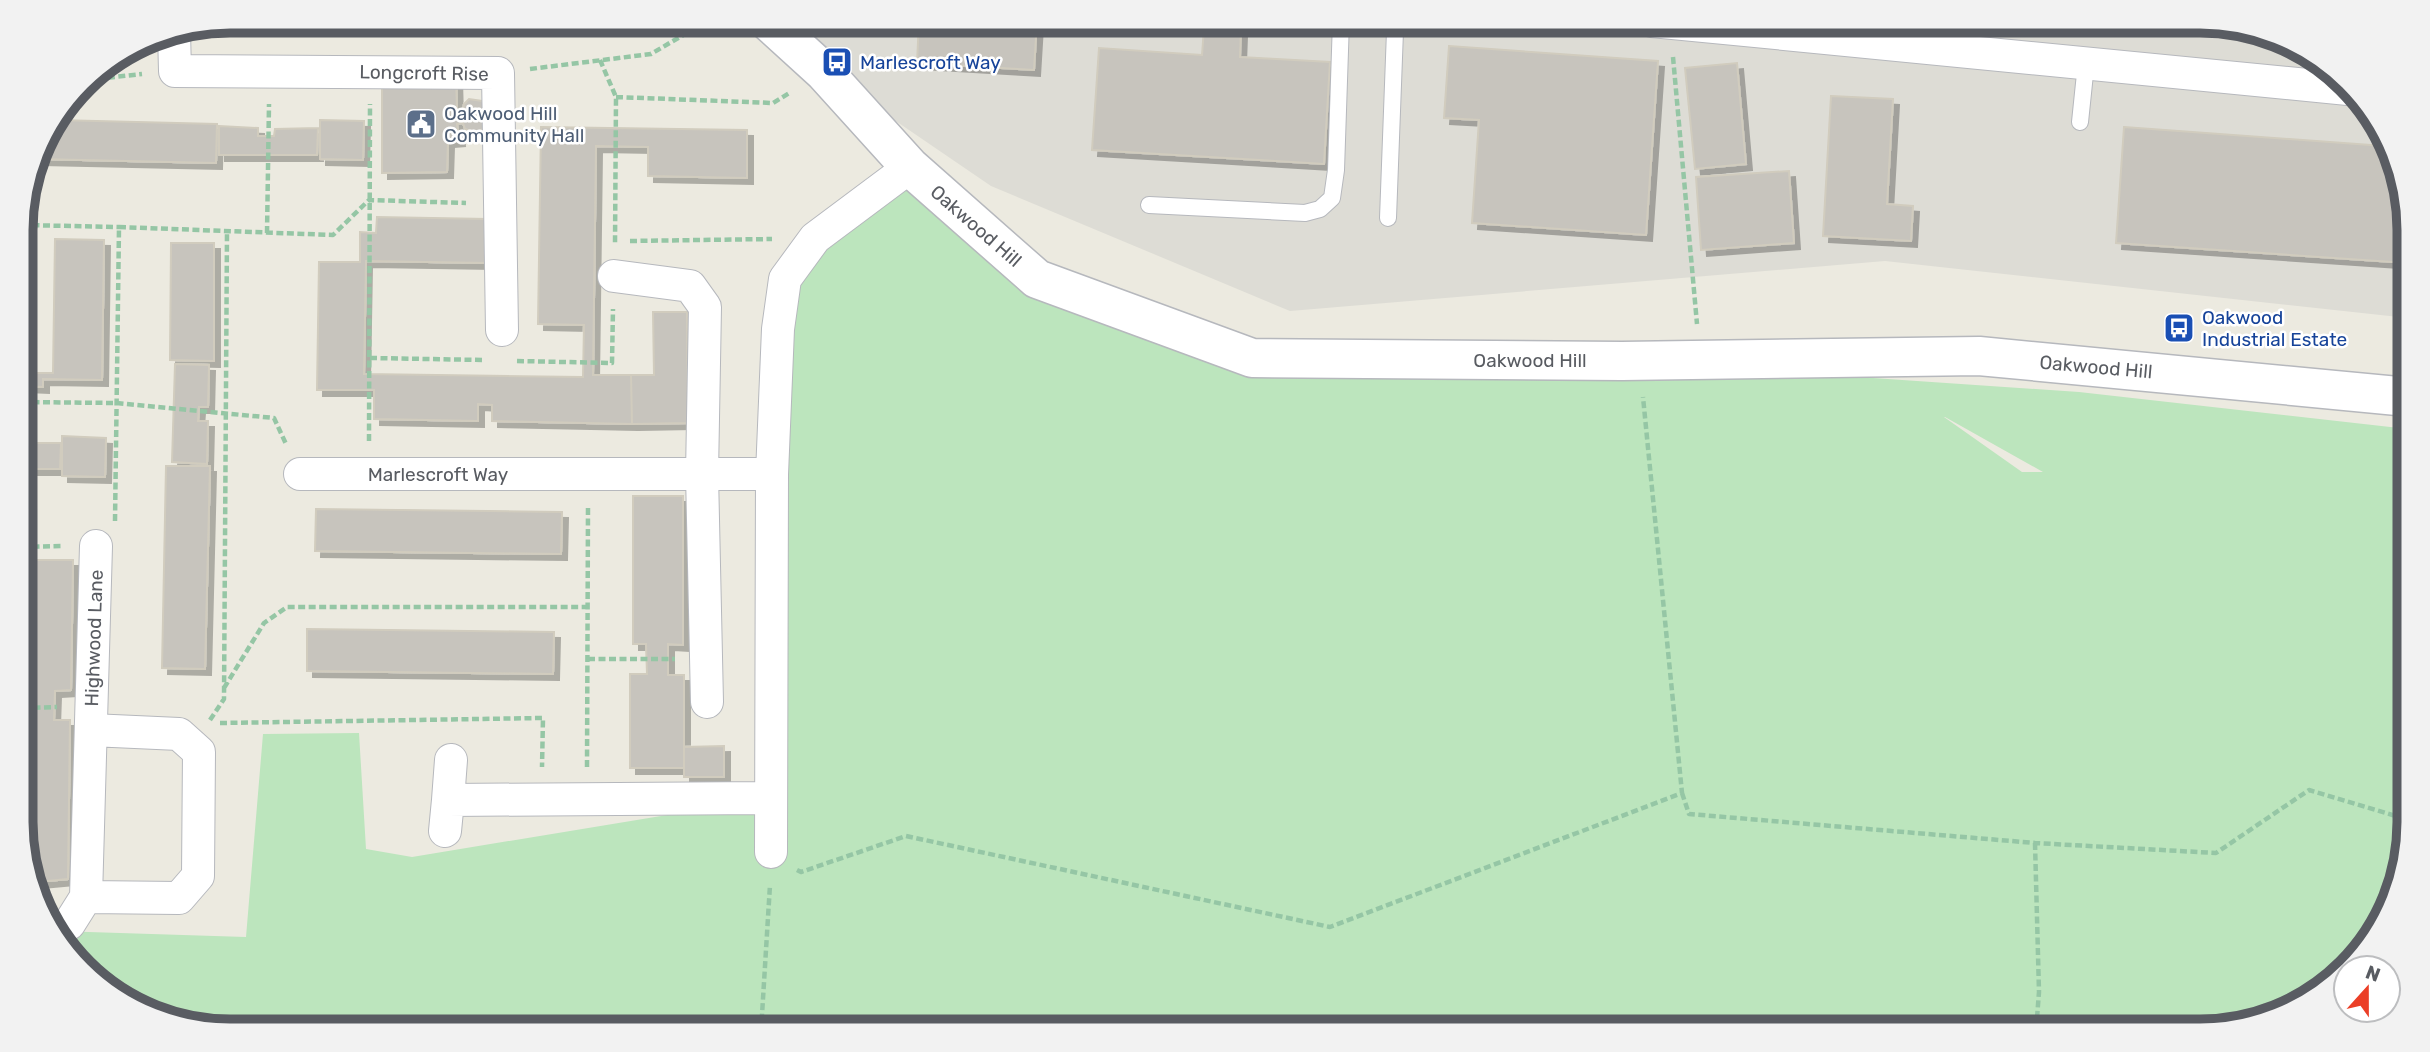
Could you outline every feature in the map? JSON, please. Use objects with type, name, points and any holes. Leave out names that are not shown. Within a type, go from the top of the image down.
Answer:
[{"type":"street","name":"Oakwood Hill","points":[[781,33],[824,72],[910,167],[1037,279],[1252,358],[1700,360],[1979,356],[2397,396]]},
{"type":"street","points":[[1801,33],[2335,88]]},
{"type":"street","points":[[174,42],[175,71]]},
{"type":"street","name":"Longcroft Rise","points":[[175,71],[498,73],[502,330]]},
{"type":"street","points":[[771,852],[772,474],[778,329],[785,279],[815,238],[910,167]]},
{"type":"street","points":[[614,276],[690,286],[705,307],[702,474],[707,702]]},
{"type":"street","name":"Marlescroft Way","points":[[300,474],[772,474]]},
{"type":"street","name":"Highwood Lane","points":[[91,730],[179,734],[199,752],[198,876],[179,898],[86,897],[91,730],[106,540]]},
{"type":"street","points":[[445,831],[451,760]]},
{"type":"street","points":[[448,800],[770,798]]},
{"type":"street","points":[[64,926],[69,924],[86,897]]},
{"type":"lane","points":[[1149,205],[1305,213],[1320,209],[1332,198],[1336,170],[1341,33]]},
{"type":"lane","points":[[1388,218],[1395,33]]},
{"type":"lane","points":[[2080,122],[2086,64]]},
{"type":"path","points":[[498,73],[651,54],[687,33]]},
{"type":"path","points":[[1662,33],[1700,360]]},
{"type":"path","points":[[600,60],[617,97],[614,276]]},
{"type":"path","points":[[105,78],[175,71]]},
{"type":"path","points":[[267,233],[270,72]]},
{"type":"path","points":[[368,474],[370,72]]},
{"type":"path","points":[[617,97],[773,103]]},
{"type":"path","points":[[34,225],[333,235],[369,200],[500,205]]},
{"type":"path","points":[[106,540],[116,403],[119,227]]},
{"type":"path","points":[[227,231],[224,699],[208,723],[543,718],[542,799]]},
{"type":"path","points":[[615,241],[815,238]]},
{"type":"path","points":[[1639,360],[1682,793],[1689,814],[2035,843],[2216,853],[2309,790],[2397,816]]},
{"type":"path","points":[[34,402],[116,403],[274,418],[300,474]]},
{"type":"path","points":[[587,799],[588,473]]},
{"type":"path","points":[[224,688],[264,624],[287,607],[588,607]]},
{"type":"path","points":[[588,659],[681,659]]},
{"type":"path","points":[[771,852],[801,872],[906,836],[1330,927],[1682,793]]},
{"type":"path","points":[[2035,843],[2039,992],[2037,1018]]},
{"type":"path","points":[[762,1019],[771,852]]},
{"type":"shaded area","points":[[781,33],[2200,33],[2238,37],[2275,48],[2320,74],[2356,110],[2370,132],[2382,155],[2395,205],[2397,317],[1885,261],[1290,311],[991,186],[824,72]]},
{"type":"green space","points":[[910,167],[1037,279],[1252,358],[1622,361],[2079,392],[2397,428],[2397,822],[2393,860],[2382,897],[2370,920],[2346,954],[2332,954],[2330,970],[2287,998],[2238,1015],[2213,1018],[230,1019],[179,1012],[132,992],[110,978],[91,961],[67,931],[246,937],[263,734],[359,733],[366,849],[412,857],[770,798],[785,279]],"holes":[[[1944,417],[2043,472],[2022,472]]]},
{"type":"building","points":[[918,33],[1036,33],[1034,70],[917,63]]},
{"type":"building","points":[[1204,33],[1241,33],[1240,57],[1330,62],[1324,164],[1092,150],[1099,48],[1202,55]]},
{"type":"building","points":[[1449,46],[1658,61],[1646,235],[1472,223],[1479,120],[1444,118]]},
{"type":"building","points":[[1737,63],[1746,164],[1695,169],[1685,68]]},
{"type":"building","name":"Oakwood Hill Community Hall","points":[[456,74],[457,111],[463,110],[469,99],[482,101],[485,107],[484,128],[478,132],[471,131],[465,129],[463,123],[457,124],[459,140],[448,141],[447,172],[382,173],[382,87]]},
{"type":"building","points":[[1831,96],[1893,99],[1887,204],[1913,206],[1911,241],[1823,236]]},
{"type":"building","points":[[67,120],[217,124],[216,163],[47,159]]},
{"type":"building","points":[[320,120],[364,121],[363,160],[320,159]]},
{"type":"building","points":[[219,126],[258,128],[258,136],[274,136],[275,129],[318,128],[317,155],[219,155]]},
{"type":"building","points":[[541,127],[747,130],[747,178],[648,176],[648,147],[596,146],[593,375],[631,375],[632,424],[492,421],[492,405],[478,404],[478,421],[374,419],[374,390],[317,390],[319,262],[360,262],[360,232],[376,233],[377,217],[488,219],[488,263],[366,261],[364,374],[583,377],[584,325],[538,324]]},
{"type":"building","points":[[2124,127],[2377,145],[2390,179],[2395,205],[2397,262],[2116,243]]},
{"type":"building","points":[[1789,171],[1794,243],[1701,250],[1696,177]]},
{"type":"building","points":[[55,239],[104,240],[102,380],[43,379],[43,387],[34,387],[34,373],[53,373]]},
{"type":"building","points":[[171,243],[214,243],[214,361],[170,360]]},
{"type":"building","points":[[653,312],[687,312],[688,423],[632,424],[631,375],[654,375]]},
{"type":"building","points":[[175,364],[209,365],[208,407],[199,407],[198,421],[208,421],[207,464],[172,462]]},
{"type":"building","points":[[62,436],[106,438],[105,477],[62,476]]},
{"type":"building","points":[[34,443],[61,443],[60,469],[34,469]]},
{"type":"building","points":[[166,466],[210,466],[205,669],[162,668]]},
{"type":"building","points":[[633,496],[683,496],[683,645],[668,644],[668,675],[684,675],[684,768],[630,768],[630,674],[647,674],[646,644],[633,644]]},
{"type":"building","points":[[316,509],[562,512],[561,554],[315,551]]},
{"type":"building","points":[[33,560],[73,560],[71,690],[55,691],[54,720],[70,720],[68,879],[43,881],[35,847]]},
{"type":"building","points":[[307,629],[554,632],[553,674],[307,671]]},
{"type":"building","points":[[724,746],[724,777],[684,777],[684,747]]},
{"type":"place","name":"Marlescroft Way","points":[[837,62]]},
{"type":"place","name":"Oakwood Hill Community Hall","points":[[421,124]]},
{"type":"place","name":"Oakwood Industrial Estate","points":[[2179,328]]}]
